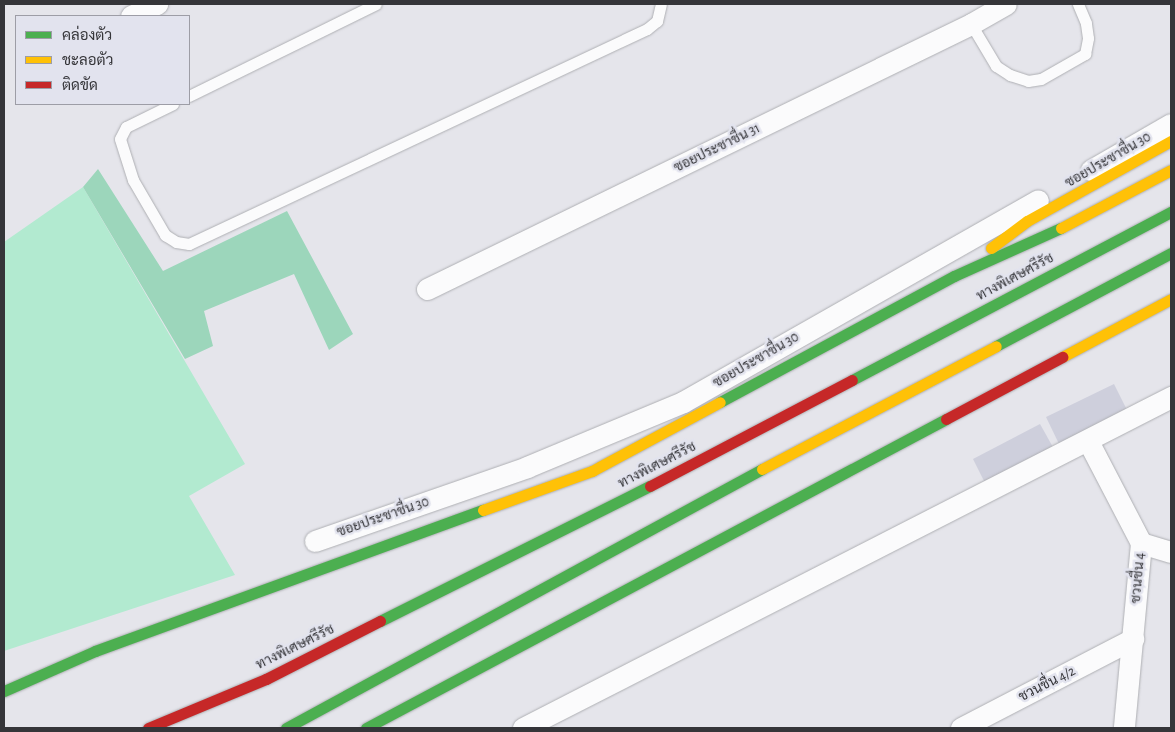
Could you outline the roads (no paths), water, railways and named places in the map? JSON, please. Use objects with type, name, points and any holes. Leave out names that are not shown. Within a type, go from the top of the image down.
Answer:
[{"type":"highway","points":[[954,276],[1027,221],[1171,141]]},
{"type":"highway","points":[[4,691],[94,651],[592,471],[954,276],[1039,239],[1171,170]]},
{"type":"highway","name":"ทางพิเศษศรีรัช","points":[[148,728],[266,679],[670,476],[1171,212]]},
{"type":"highway","points":[[286,728],[685,510],[1171,253]]},
{"type":"highway","points":[[366,728],[1171,299]]},
{"type":"highway","points":[[423,667],[458,634]]},
{"type":"highway","points":[[362,728],[389,701]]},
{"type":"street","points":[[133,15],[157,4]]},
{"type":"street","name":"ซอยประชาชื่น 31","points":[[427,289],[971,24],[1006,4]]},
{"type":"street","name":"ซอยประชาชื่น 30","points":[[315,541],[527,467],[683,402],[1171,124]]},
{"type":"street","points":[[523,728],[1171,397]]},
{"type":"street","name":"ชวนชื่น 4","points":[[1088,441],[1141,543],[1133,639],[1130,728]]},
{"type":"street","points":[[1141,543],[1171,552]]},
{"type":"street","name":"ชวนชื่น 4/2","points":[[960,728],[1133,639]]},
{"type":"lane","points":[[190,96],[376,4]]},
{"type":"lane","points":[[171,105],[126,127],[120,139],[133,180],[165,235],[176,242],[189,244],[647,29],[657,21],[662,4]]},
{"type":"lane","points":[[971,24],[996,66],[1010,75],[1028,81],[1041,79],[1085,54],[1088,38],[1086,23],[1078,4]]}]
